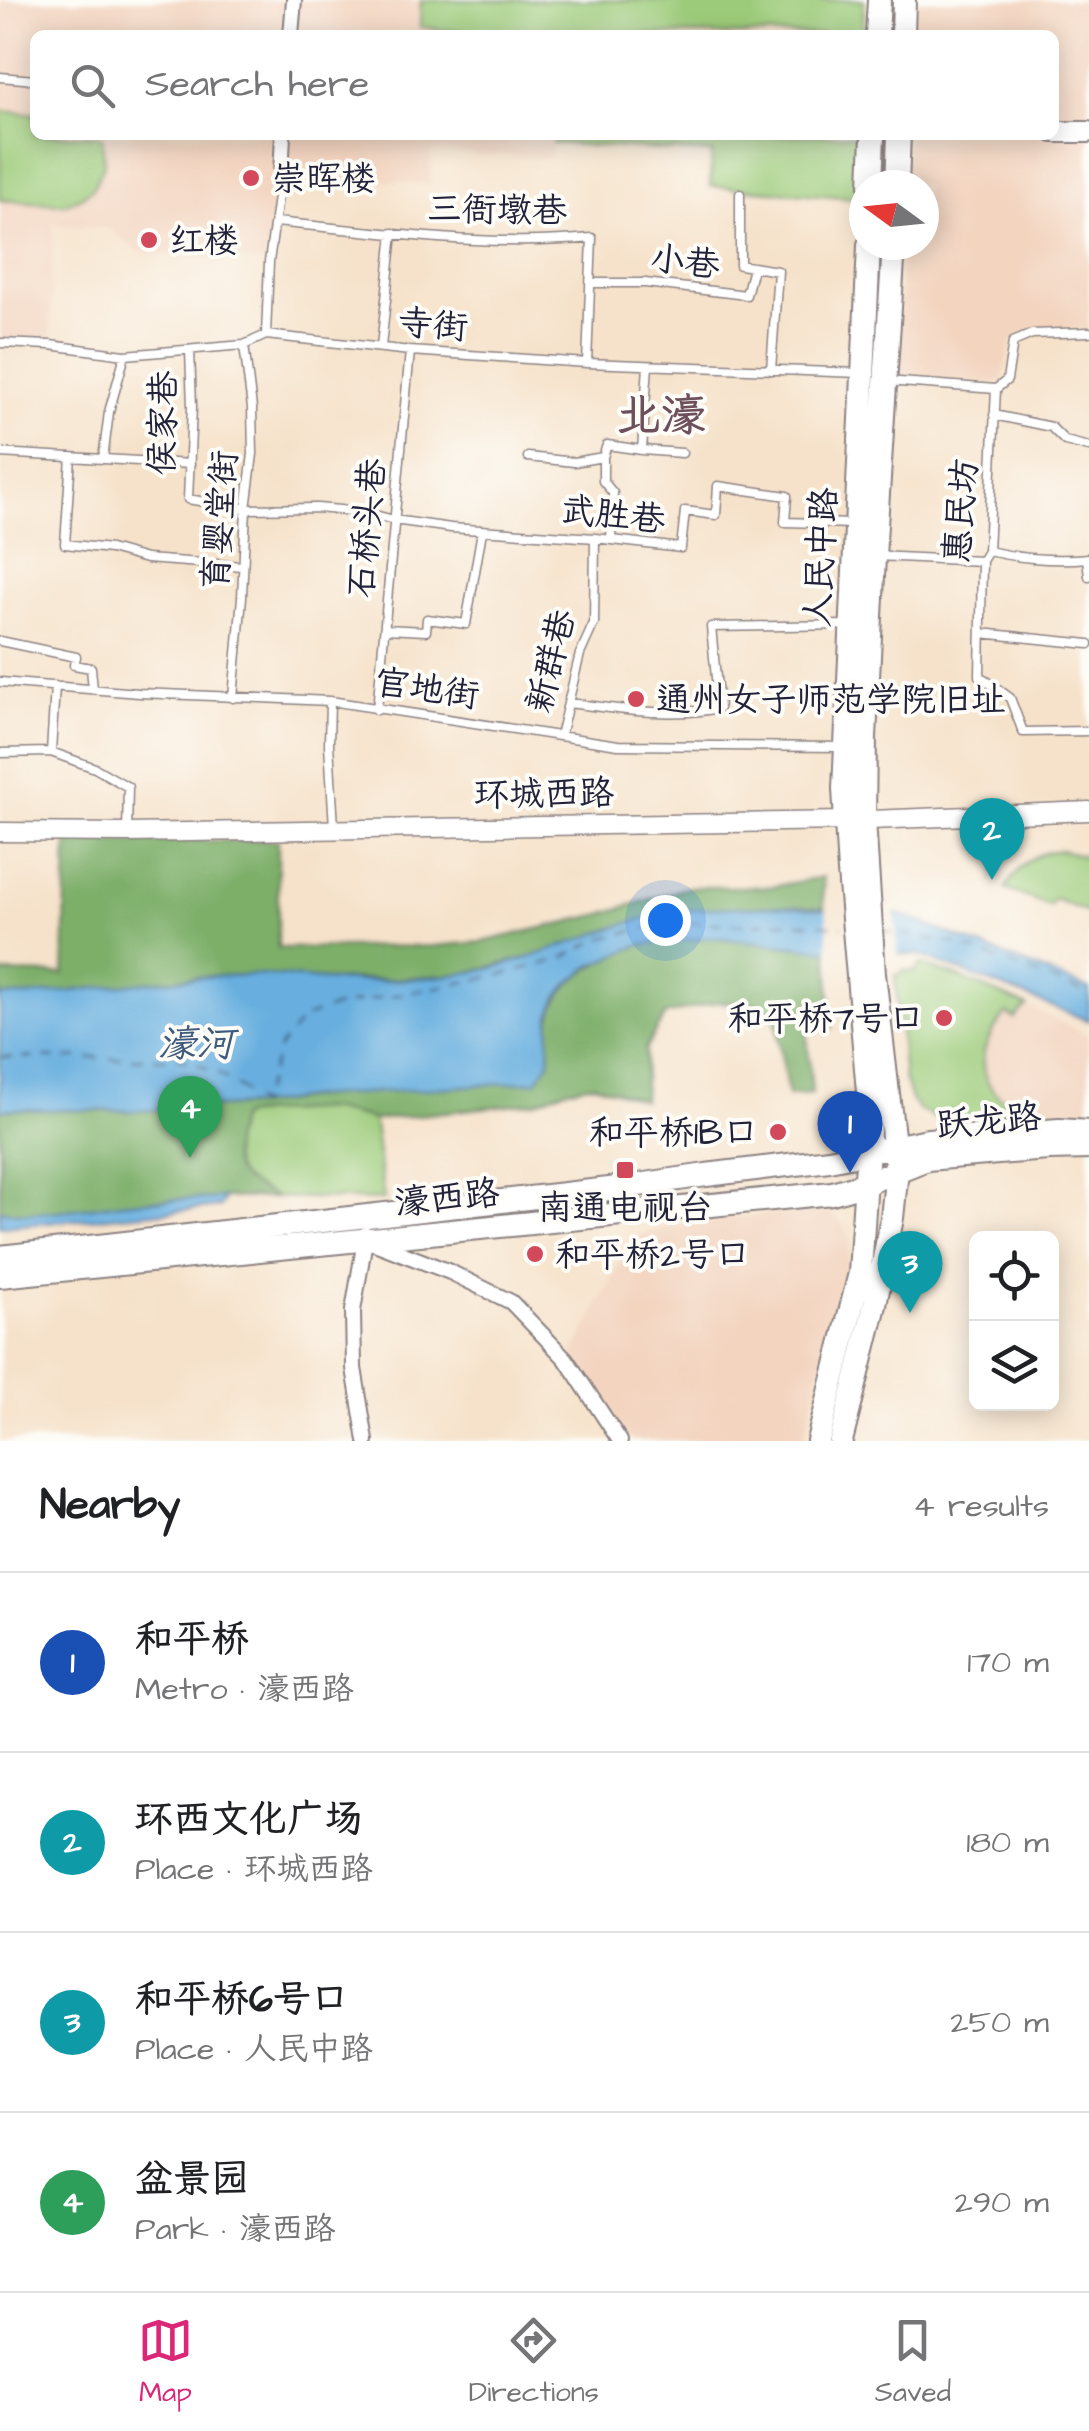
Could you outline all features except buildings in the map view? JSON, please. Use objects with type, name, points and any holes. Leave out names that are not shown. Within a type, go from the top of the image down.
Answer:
[{"type":"main road","points":[[877,30],[879,0]]},
{"type":"main road","points":[[903,30],[904,0]]},
{"type":"main road","points":[[1059,132],[1089,132]]},
{"type":"main road","points":[[873,170],[874,140]]},
{"type":"main road","points":[[898,170],[899,140]]},
{"type":"main road","name":"人民中路","points":[[855,821],[865,736],[874,556],[870,260]]},
{"type":"main road","name":"人民中路","points":[[866,975],[846,747],[857,524],[892,260]]},
{"type":"main road","points":[[818,1441],[860,1272],[870,1115],[866,975]]},
{"type":"main road","points":[[841,1441],[892,1218],[896,1158],[866,975]]},
{"type":"main road","name":"跃龙路","points":[[896,1158],[928,1140],[1008,1132],[1089,1132]]},
{"type":"main road","name":"跃龙路","points":[[896,1158],[1089,1148]]},
{"type":"main road","name":"濠西路","points":[[0,1276],[366,1228],[869,1152],[896,1158]]},
{"type":"main road","name":"濠西路","points":[[0,1258],[832,1193],[867,1184],[896,1158]]},
{"type":"street","points":[[291,30],[294,0]]},
{"type":"street","points":[[281,174],[283,140]]},
{"type":"street","name":"环城西路","points":[[0,832],[855,821],[1089,812]]},
{"type":"street","points":[[366,1441],[354,1368],[353,1311],[366,1228],[511,1302],[566,1358],[620,1441]]},
{"type":"lane","points":[[0,77],[30,80]]},
{"type":"lane","points":[[0,344],[50,345],[125,355],[244,346],[266,335],[281,174]]},
{"type":"lane","points":[[740,194],[740,266],[778,272],[770,370]]},
{"type":"lane","name":"三衙墩巷","points":[[275,222],[475,241],[592,238],[587,363]]},
{"type":"lane","points":[[381,347],[393,233]]},
{"type":"lane","name":"小巷","points":[[590,282],[646,283],[746,295],[753,268]]},
{"type":"lane","name":"惠民坊","points":[[1089,332],[1032,334],[1013,342],[1006,380],[996,389],[980,633],[980,676],[1010,698],[1023,732],[1089,731]]},
{"type":"lane","name":"寺街","points":[[266,335],[410,351],[874,377]]},
{"type":"lane","name":"育婴堂街","points":[[233,698],[252,439],[244,346]]},
{"type":"lane","name":"侯家巷","points":[[190,350],[188,499],[246,509]]},
{"type":"lane","name":"石桥头巷","points":[[377,710],[410,351]]},
{"type":"lane","points":[[103,459],[109,412],[125,355]]},
{"type":"lane","points":[[642,450],[648,366]]},
{"type":"lane","points":[[874,377],[996,389]]},
{"type":"lane","points":[[994,415],[1051,427],[1064,441],[1089,447]]},
{"type":"lane","points":[[610,540],[614,501],[603,481],[608,446],[682,453]]},
{"type":"lane","points":[[0,452],[190,464]]},
{"type":"lane","points":[[71,457],[65,544],[110,549],[146,559],[242,566]]},
{"type":"lane","points":[[528,457],[560,462],[604,457]]},
{"type":"lane","name":"武胜巷","points":[[246,509],[363,512],[394,520],[482,531],[681,548],[685,512],[716,515],[718,486],[787,496],[785,522],[857,524]]},
{"type":"lane","points":[[385,629],[426,631],[427,619],[466,624],[482,531]]},
{"type":"lane","name":"新群巷","points":[[560,736],[580,654],[594,623],[595,538]]},
{"type":"lane","points":[[988,551],[1043,560],[1088,558],[1089,576]]},
{"type":"lane","points":[[874,556],[982,561]]},
{"type":"lane","points":[[568,703],[690,714],[719,708],[711,627],[852,626]]},
{"type":"lane","points":[[980,633],[1088,644],[1089,631]]},
{"type":"lane","points":[[0,641],[76,657],[74,665],[91,668],[93,690]]},
{"type":"lane","name":"官地街","points":[[0,682],[330,701],[618,745],[846,747]]},
{"type":"lane","points":[[51,752],[55,686]]},
{"type":"lane","points":[[330,701],[334,828]]},
{"type":"lane","points":[[0,753],[51,752],[95,768],[128,787],[128,833]]},
{"type":"shaded area","points":[[0,0],[421,0],[421,27],[447,30],[30,30],[30,140],[553,140],[551,158],[431,152],[430,184],[281,175],[269,262],[138,252],[109,228],[54,224],[50,345],[0,343]]},
{"type":"shaded area","points":[[913,0],[1089,0],[1089,329],[1027,331],[1011,340],[1001,382],[939,382],[897,374],[901,260],[939,260],[939,170],[906,170],[907,140],[1059,140],[1059,30],[912,30]]},
{"type":"shaded area","points":[[1027,1006],[1089,1036],[1089,1111],[1076,1108],[1054,1114],[1019,1114],[1019,1108],[994,1092],[983,1072],[984,1048],[992,1030],[1007,1013],[1014,1018]]},
{"type":"shaded area","points":[[803,1210],[831,1213],[845,1227],[850,1242],[803,1441],[634,1441],[573,1355],[633,1238],[670,1226]]},
{"type":"green space","points":[[421,0],[864,0],[863,30],[420,27]]},
{"type":"green space","points":[[0,111],[30,114],[30,140],[102,140],[104,165],[93,188],[81,197],[65,204],[0,200]]},
{"type":"green space","points":[[553,140],[859,140],[857,170],[849,170],[849,197],[710,186],[712,153]]},
{"type":"green space","points":[[278,840],[278,948],[482,942],[602,914],[689,887],[771,887],[823,877],[824,908],[777,906],[664,913],[554,951],[462,974],[326,980],[259,975],[194,977],[0,996],[0,973],[64,974],[67,842]]},
{"type":"green space","points":[[1061,850],[1089,857],[1089,913],[1054,899],[1050,906],[1005,889],[1027,861]]},
{"type":"green space","points":[[712,937],[828,950],[832,1028],[807,1032],[812,1094],[788,1096],[775,1018],[756,1004],[716,1002],[665,1015],[646,1047],[643,1100],[594,1084],[567,1089],[535,1102],[375,1120],[329,1109],[259,1113],[240,1117],[233,1162],[242,1178],[276,1197],[119,1203],[29,1213],[0,1210],[0,1109],[133,1111],[259,1105],[313,1097],[549,1030],[562,994],[589,969],[637,946]]},
{"type":"green space","points":[[920,964],[1027,1006],[1014,1019],[1007,1013],[996,1026],[984,1053],[983,1066],[993,1090],[1020,1108],[1019,1114],[938,1119],[919,1110],[911,1100],[904,1078],[895,975],[916,971]]},
{"type":"green space","points":[[370,1094],[384,1200],[225,1198],[0,1210],[0,1109]]},
{"type":"water","name":"濠河","points":[[777,906],[902,915],[1089,989],[1089,1021],[920,955],[712,937],[639,945],[591,966],[569,983],[550,1015],[549,1062],[536,1081],[313,1097],[259,1105],[133,1111],[0,1109],[0,996],[226,976],[356,981],[442,976],[511,963],[663,914],[705,908]]},
{"type":"water","points":[[225,1198],[220,1207],[0,1227],[0,1210],[45,1212],[143,1201]]},
{"type":"pier","points":[[826,903],[895,909],[898,959],[829,955]]},
{"type":"ferry route","points":[[0,1057],[181,1059],[223,1077],[259,1105],[280,1046],[304,1018],[338,1006],[496,976],[559,960],[600,939],[672,922],[843,926]]},
{"type":"ferry route","points":[[881,930],[956,944],[1089,994]]},
{"type":"place","name":"崇晖楼","points":[[251,178]]},
{"type":"place","name":"红楼","points":[[149,240]]},
{"type":"place","name":"通州女子师范学院旧址","points":[[636,699]]},
{"type":"place","name":"环西文化广场","points":[[992,880]]},
{"type":"place","name":"和平桥7号口","points":[[944,1018]]},
{"type":"place","name":"和平桥1B口","points":[[778,1132]]},
{"type":"place","name":"盆景园","points":[[190,1158]]},
{"type":"place","name":"南通电视台","points":[[625,1170]]},
{"type":"place","name":"和平桥","points":[[850,1173]]},
{"type":"place","name":"和平桥2号口","points":[[535,1254]]},
{"type":"place","name":"和平桥6号口","points":[[910,1313]]},
{"type":"district","name":"北濠","points":[[661,414]]}]
